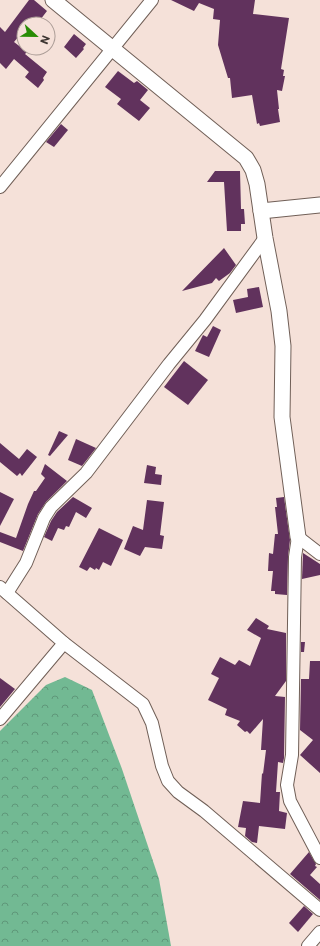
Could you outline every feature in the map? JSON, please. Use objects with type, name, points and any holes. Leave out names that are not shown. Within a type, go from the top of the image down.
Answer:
[{"type":"street","points":[[53,0],[246,158],[253,170],[257,184],[265,238],[279,311],[282,339],[282,417],[298,537],[295,557],[292,755],[287,785],[290,801],[320,858]]},
{"type":"street","points":[[0,187],[152,0]]},
{"type":"street","points":[[261,211],[320,205]]},
{"type":"street","points":[[265,238],[205,320],[169,364],[86,472],[51,508],[44,518],[26,563],[4,590],[64,643],[143,704],[152,723],[162,766],[168,781],[178,792],[204,811],[320,910]]},
{"type":"street","points":[[298,537],[320,554]]},
{"type":"street","points":[[0,719],[64,643]]},
{"type":"street","points":[[308,946],[320,932]]},
{"type":"green space","points":[[65,677],[92,690],[122,769],[159,879],[171,946],[0,946],[0,731],[46,685]]},
{"type":"building","points":[[29,0],[34,0],[47,11],[43,16],[17,16]]},
{"type":"building","points":[[171,0],[255,0],[253,14],[289,18],[281,69],[284,70],[283,76],[285,76],[282,91],[277,90],[280,122],[260,126],[259,123],[257,124],[252,95],[232,98],[230,78],[228,78],[218,45],[220,20],[213,19],[214,9],[199,3],[194,11]]},
{"type":"building","points":[[16,17],[16,40],[14,42],[16,44],[16,56],[27,56],[47,72],[43,78],[44,80],[38,88],[25,77],[29,72],[14,59],[6,69],[0,63],[0,27],[5,32]]},
{"type":"building","points":[[74,34],[86,44],[83,48],[84,49],[76,58],[64,47]]},
{"type":"building","points":[[118,71],[134,83],[137,81],[148,90],[140,100],[150,108],[139,121],[117,104],[121,99],[105,87]]},
{"type":"building","points":[[61,124],[68,130],[54,147],[46,142]]},
{"type":"building","points":[[215,171],[240,171],[241,209],[244,209],[245,224],[241,224],[241,231],[227,231],[224,182],[207,182]]},
{"type":"building","points":[[224,248],[236,265],[230,273],[219,281],[216,278],[212,283],[182,291]]},
{"type":"building","points":[[259,287],[263,307],[236,313],[233,300],[248,297],[247,289]]},
{"type":"building","points":[[213,326],[221,330],[209,357],[195,351],[203,335],[207,337]]},
{"type":"building","points":[[184,361],[208,380],[188,405],[164,387]]},
{"type":"building","points":[[59,431],[68,435],[50,456],[48,455]]},
{"type":"building","points":[[76,439],[96,448],[82,466],[68,460]]},
{"type":"building","points":[[0,443],[19,459],[27,449],[37,457],[22,476],[20,473],[17,476],[0,462]]},
{"type":"building","points":[[45,464],[67,481],[46,502],[38,514],[23,551],[0,542],[0,532],[16,538],[34,491],[36,491],[45,478],[41,474]]},
{"type":"building","points":[[147,465],[156,467],[155,474],[162,475],[161,485],[144,483]]},
{"type":"building","points":[[0,492],[14,499],[0,526]]},
{"type":"building","points":[[73,497],[92,508],[86,518],[76,512],[69,527],[66,526],[64,530],[58,528],[52,541],[44,537],[57,512]]},
{"type":"building","points":[[284,497],[290,540],[287,595],[275,594],[275,591],[271,591],[273,571],[268,571],[269,553],[273,554],[275,534],[278,534],[275,507],[277,507],[276,498]]},
{"type":"building","points":[[147,500],[164,502],[160,535],[164,536],[162,549],[145,547],[140,556],[124,549],[133,526],[143,530]]},
{"type":"building","points":[[99,528],[123,540],[111,566],[103,562],[99,570],[96,568],[95,570],[90,567],[87,571],[79,567]]},
{"type":"building","points":[[303,553],[320,564],[320,575],[302,579]]},
{"type":"building","points":[[256,618],[269,626],[267,629],[286,633],[286,681],[275,696],[285,697],[284,758],[283,763],[278,762],[276,792],[280,792],[279,811],[287,813],[285,829],[259,826],[257,843],[252,842],[245,836],[246,828],[238,827],[243,801],[260,803],[262,773],[263,774],[266,750],[261,750],[263,719],[250,734],[247,731],[245,732],[237,725],[240,721],[225,715],[227,709],[208,700],[219,678],[211,674],[220,657],[235,665],[239,660],[250,666],[261,638],[247,630]]},
{"type":"building","points":[[301,642],[305,642],[304,652],[301,652]]},
{"type":"building","points":[[310,661],[320,661],[320,773],[300,755],[313,740],[300,730],[301,679],[309,679]]},
{"type":"building","points":[[0,678],[15,689],[0,707]]},
{"type":"building","points":[[309,852],[316,864],[315,866],[317,867],[310,875],[320,884],[320,900],[290,874]]},
{"type":"building","points":[[304,906],[313,914],[298,932],[289,923]]}]
